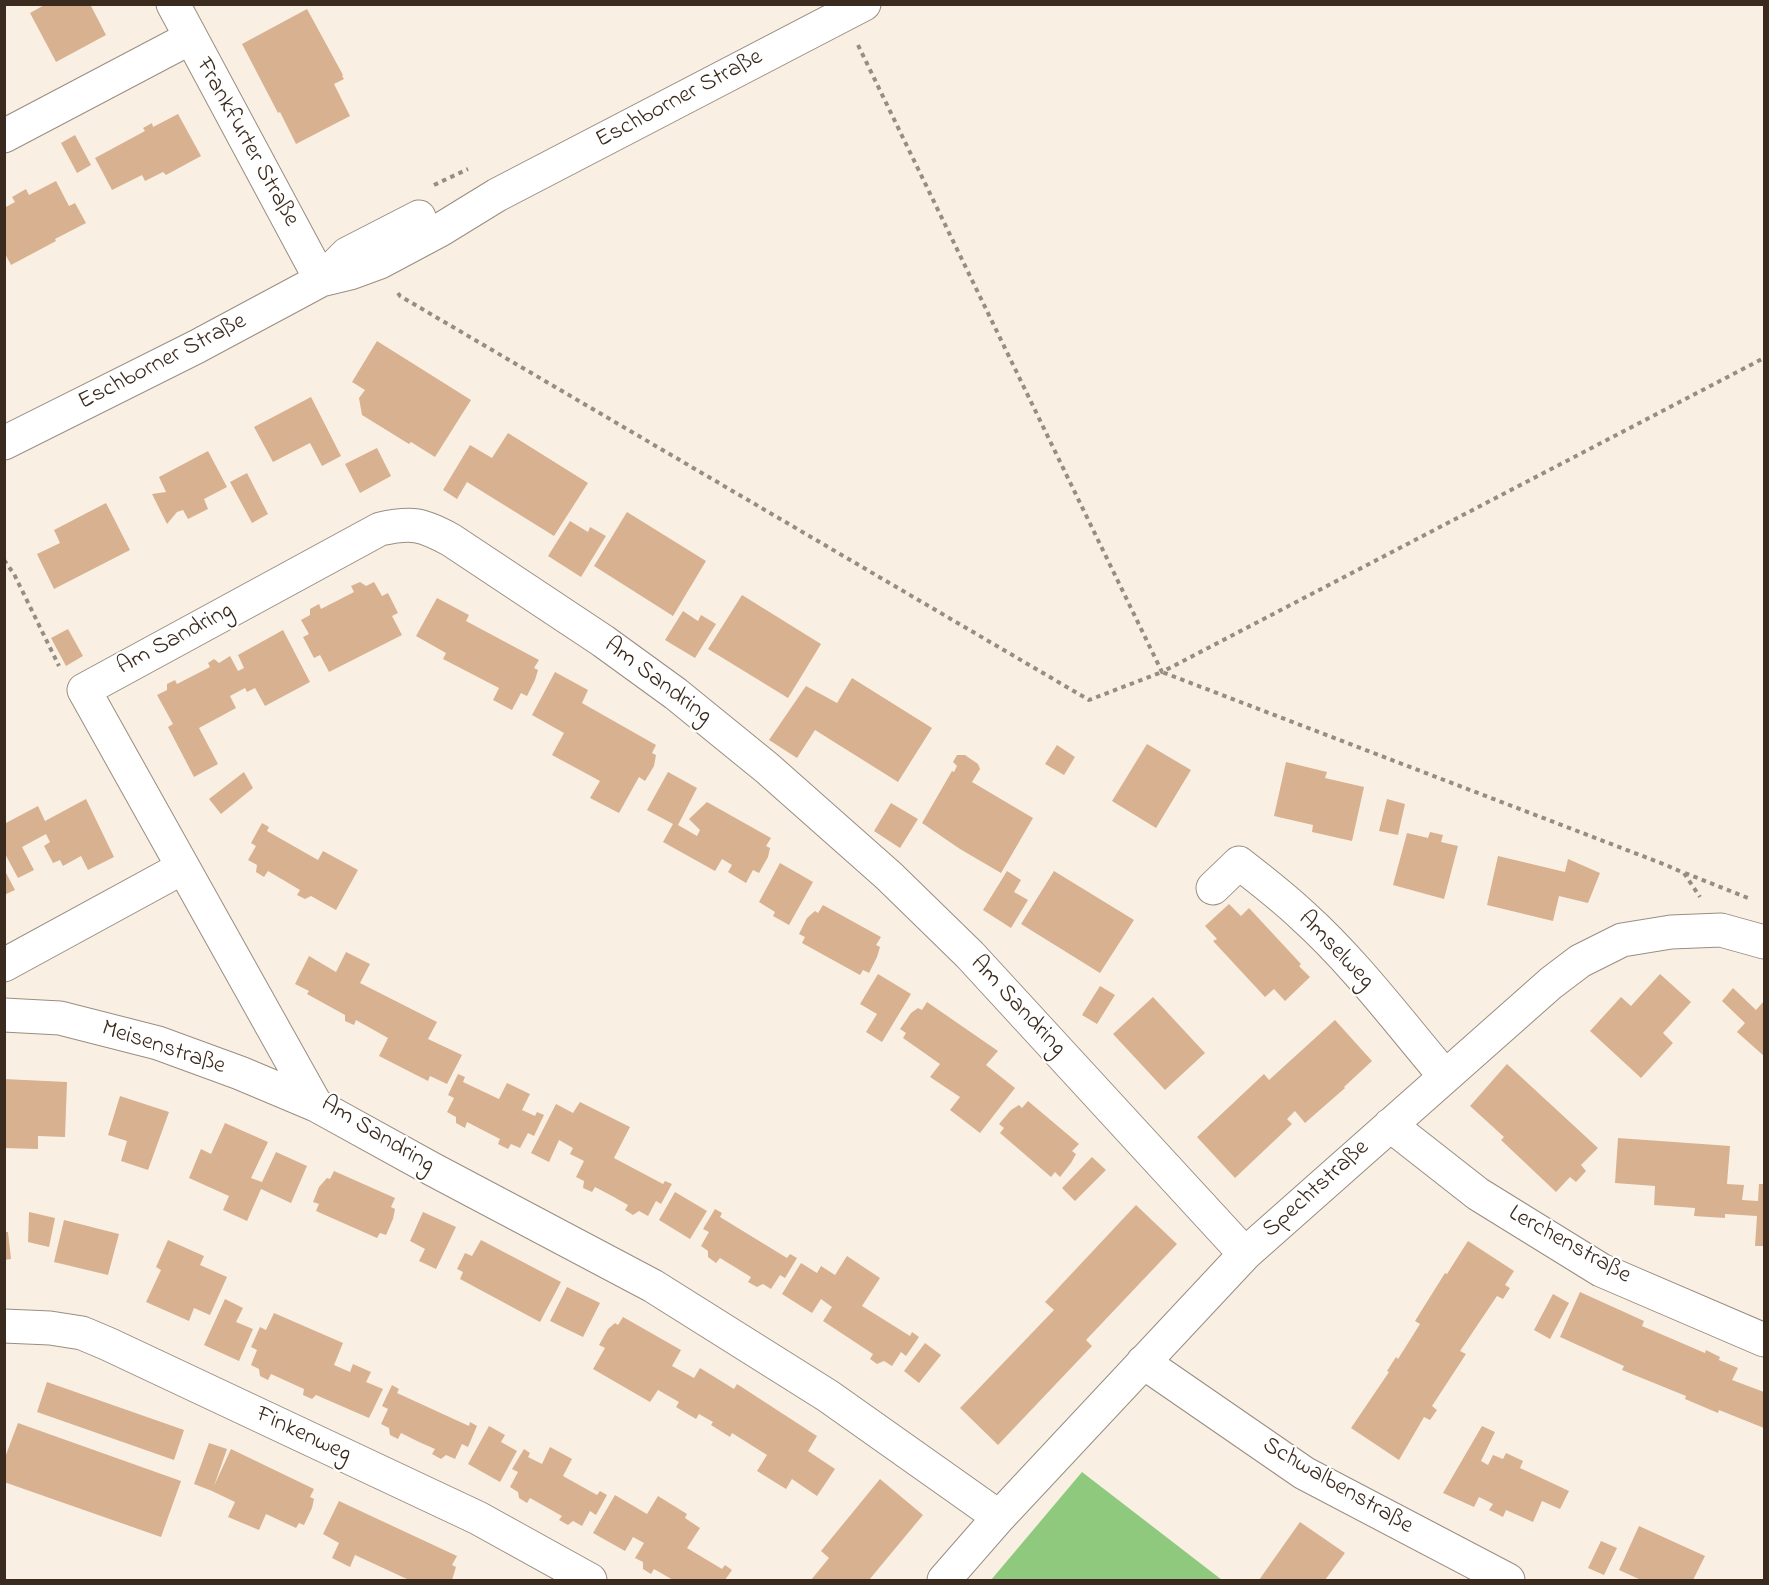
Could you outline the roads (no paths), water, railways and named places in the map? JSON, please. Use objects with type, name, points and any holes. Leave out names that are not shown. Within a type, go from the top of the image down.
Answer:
[{"type":"street","name":"Frankfurter Straße","points":[[172,4],[321,280]]},
{"type":"street","name":"Eschborner Straße","points":[[4,443],[196,347],[321,280],[380,262],[440,231],[497,195],[854,10]]},
{"type":"street","points":[[4,136],[190,38]]},
{"type":"street","name":"Eschborner Straße","points":[[321,280],[347,254],[417,218],[459,202],[497,195]]},
{"type":"street","name":"Am Sandring","points":[[999,1517],[828,1396],[652,1286],[316,1105],[84,690],[380,529],[405,524],[431,528],[603,641],[676,694],[767,768],[863,853],[970,955],[1245,1254]]},
{"type":"street","name":"Amselweg","points":[[1213,888],[1239,863],[1271,888],[1305,918],[1365,981],[1444,1075]]},
{"type":"street","points":[[4,965],[182,868]]},
{"type":"street","name":"Spechtstraße","points":[[944,1581],[999,1517],[1245,1254],[1444,1075],[1551,983],[1580,961],[1622,940],[1671,932],[1721,930],[1764,942]]},
{"type":"street","name":"Meisenstraße","points":[[4,1015],[60,1017],[158,1043],[316,1105]]},
{"type":"street","name":"Lerchenstraße","points":[[1390,1125],[1478,1194],[1601,1270],[1764,1340]]},
{"type":"street","name":"Finkenweg","points":[[4,1326],[71,1331],[108,1344],[478,1518],[590,1581]]},
{"type":"street","name":"Schwalbenstraße","points":[[1143,1362],[1304,1473],[1509,1581]]}]
